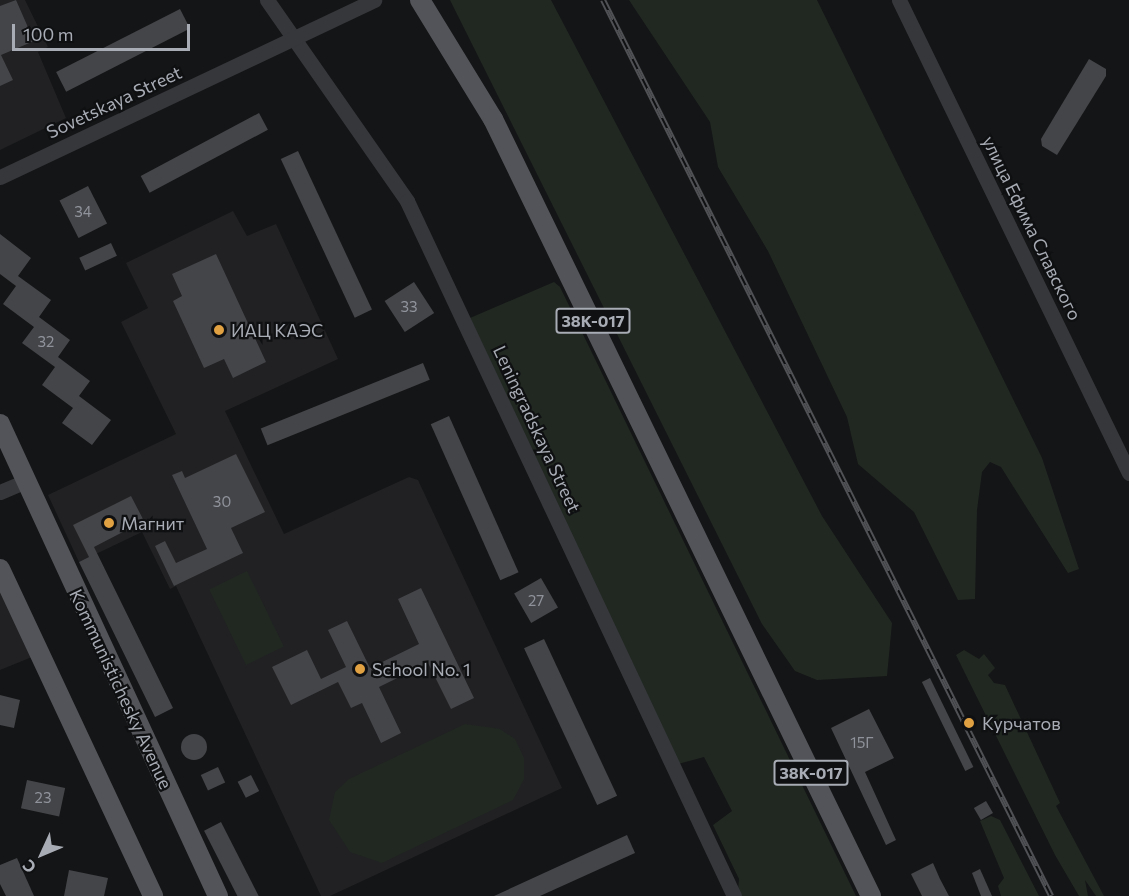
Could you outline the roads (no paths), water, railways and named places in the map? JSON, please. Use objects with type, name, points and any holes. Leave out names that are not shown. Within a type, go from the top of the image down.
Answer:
[{"type":"main road","name":"38К-017","points":[[420,0],[493,119],[872,896]]},
{"type":"main road","name":"Kommunistichesky Avenue","points":[[0,424],[24,482],[218,896]]},
{"type":"main road","points":[[0,569],[153,896]]},
{"type":"street","name":"Leningradskaya Street","points":[[267,0],[291,38],[407,201],[734,896]]},
{"type":"street","name":"Sovetskaya Street","points":[[0,177],[374,0]]},
{"type":"street","name":"улица Ефима Славского","points":[[899,0],[1129,473]]},
{"type":"street","points":[[0,492],[24,482]]},
{"type":"railway","points":[[603,0],[1051,896]]},
{"type":"place","name":"ИАЦ КАЭС","points":[[219,330]]},
{"type":"place","name":"Магнит","points":[[109,523]]},
{"type":"place","name":"School No. 1","points":[[360,669]]},
{"type":"place","name":"Курчатов","points":[[969,723]]}]
